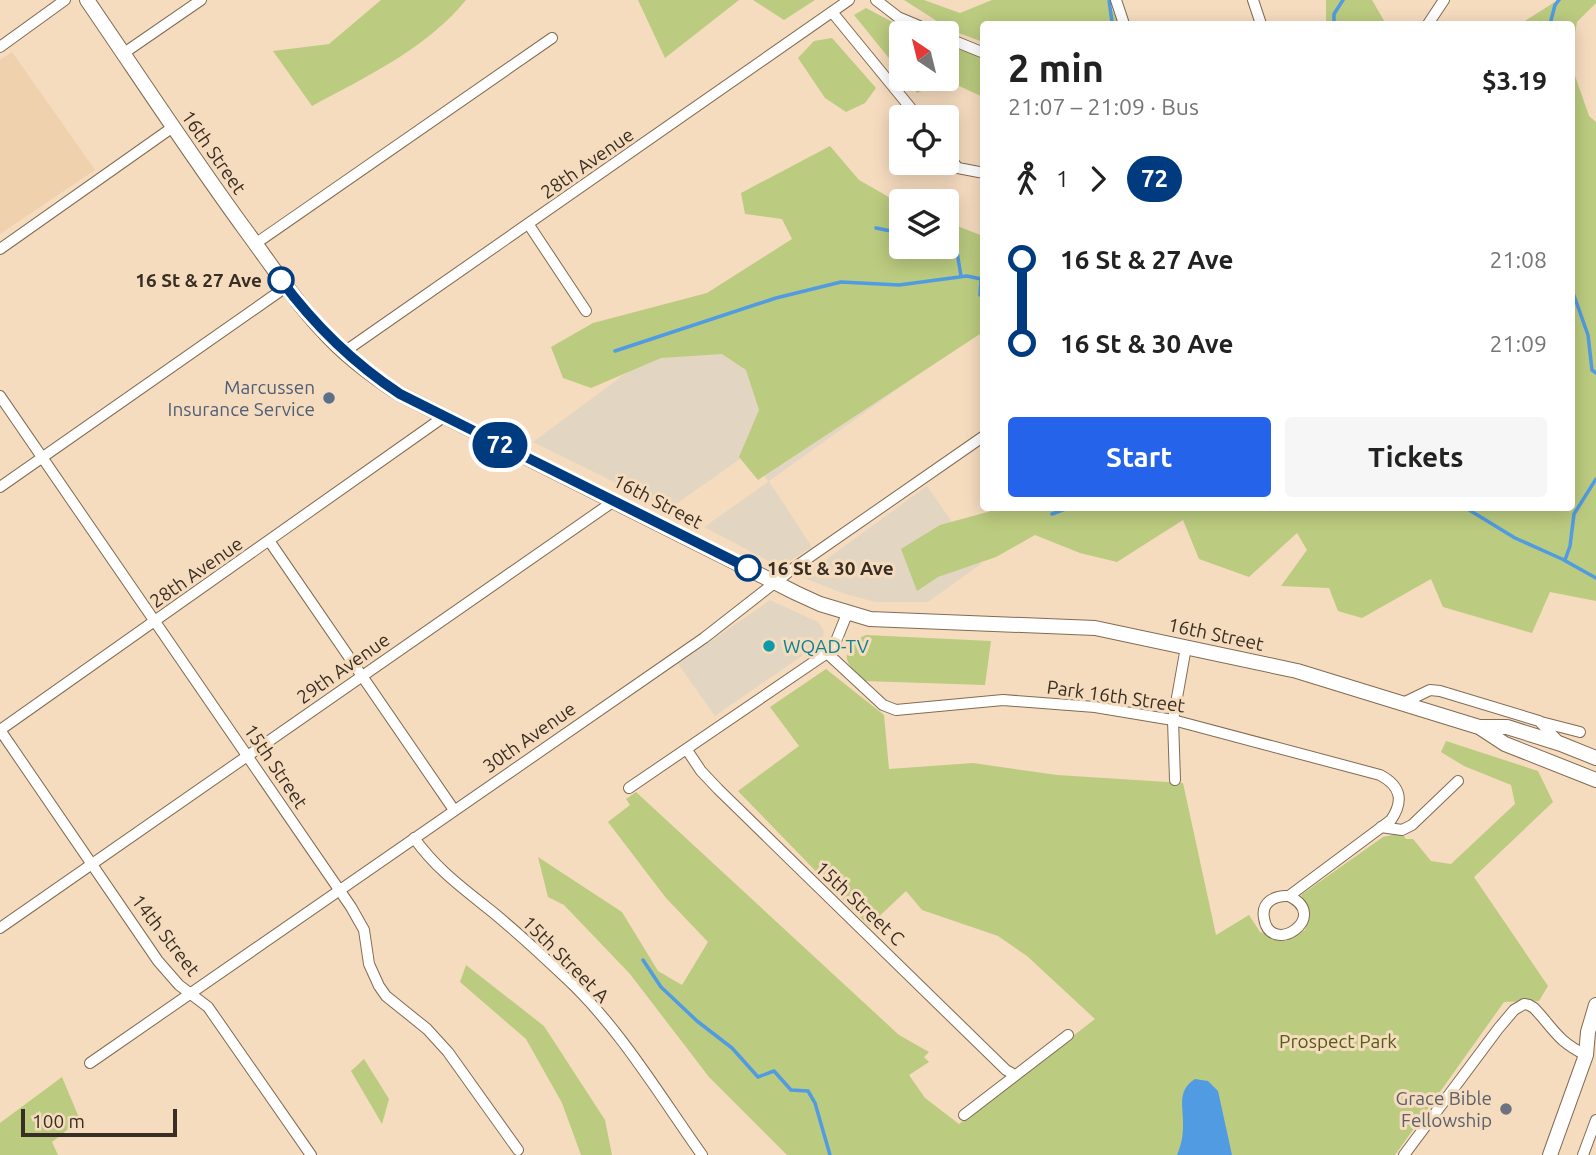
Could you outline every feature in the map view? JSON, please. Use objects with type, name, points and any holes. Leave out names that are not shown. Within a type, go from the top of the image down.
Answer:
[{"type":"street","points":[[0,47],[65,0]]},
{"type":"street","name":"16th Street","points":[[87,0],[286,287],[323,332],[344,352],[400,394],[774,582],[847,614],[900,622],[1053,624],[1095,628],[1297,671],[1479,727],[1504,744],[1596,780]]},
{"type":"street","points":[[124,53],[201,0]]},
{"type":"street","name":"28th Avenue","points":[[344,352],[849,0]]},
{"type":"street","points":[[876,0],[908,21]]},
{"type":"street","points":[[1116,0],[1123,21]]},
{"type":"street","points":[[1253,0],[1260,21]]},
{"type":"street","points":[[1431,21],[1444,0]]},
{"type":"street","points":[[832,12],[908,105]]},
{"type":"street","points":[[255,244],[552,38]]},
{"type":"street","points":[[959,43],[980,51]]},
{"type":"street","points":[[0,249],[173,127]]},
{"type":"street","points":[[959,168],[980,172]]},
{"type":"street","points":[[528,225],[586,311]]},
{"type":"street","points":[[0,487],[286,287]]},
{"type":"street","name":"15th Street","points":[[0,396],[340,891],[364,930],[369,964],[379,986],[386,996],[427,1029],[448,1052],[518,1150]]},
{"type":"street","name":"28th Avenue","points":[[0,730],[445,416]]},
{"type":"street","name":"30th Avenue","points":[[90,1063],[704,638],[774,582],[980,439]]},
{"type":"street","name":"29th Avenue","points":[[0,928],[614,501]]},
{"type":"street","points":[[270,542],[454,810]]},
{"type":"street","points":[[629,788],[827,653],[834,646],[847,614]]},
{"type":"street","points":[[1175,780],[1172,719],[1186,647]]},
{"type":"street","name":"Park 16th Street","points":[[827,653],[883,705],[896,710],[1003,700],[1096,708],[1172,719],[1380,775],[1391,782],[1399,803],[1391,820],[1381,827]]},
{"type":"street","name":"16th Street","points":[[1403,703],[1430,690],[1440,691],[1580,732]]},
{"type":"street","name":"16th Street","points":[[1539,721],[1561,744]]},
{"type":"street","name":"16th Street","points":[[1479,727],[1507,727],[1596,758]]},
{"type":"street","name":"14th Street","points":[[0,730],[158,961],[170,976],[208,1007],[311,1155]]},
{"type":"street","name":"15th Street C","points":[[687,750],[701,771],[718,789],[1006,1070],[1015,1075]]},
{"type":"street","points":[[1289,896],[1381,827],[1402,830],[1412,825],[1458,781]]},
{"type":"street","name":"15th Street A","points":[[414,838],[433,864],[449,879],[496,915],[587,1000],[702,1155]]},
{"type":"street","points":[[1404,1155],[1498,1029],[1524,1004],[1534,1008],[1559,1039],[1586,1055]]},
{"type":"street","points":[[1550,1155],[1586,1055],[1588,1032],[1596,1005]]},
{"type":"street","points":[[964,1115],[1068,1035]]},
{"type":"street","points":[[1586,1055],[1596,1041]]},
{"type":"street","points":[[1583,1155],[1596,1120]]},
{"type":"shaded area","points":[[12,52],[95,170],[0,234],[0,60]]},
{"type":"shaded area","points":[[889,251],[889,259],[910,259],[969,338],[769,481],[812,547],[780,567],[704,527],[768,482],[750,452],[669,509],[533,442],[691,325]]},
{"type":"shaded area","points":[[927,486],[981,564],[928,602],[875,602],[842,593],[802,577]]},
{"type":"shaded area","points":[[770,600],[818,622],[824,631],[822,642],[715,716],[678,664]]},
{"type":"green space","points":[[381,0],[466,0],[433,33],[414,47],[312,106],[273,51],[329,44]]},
{"type":"green space","points":[[638,0],[739,0],[665,58]]},
{"type":"green space","points":[[753,0],[815,0],[784,20]]},
{"type":"green space","points":[[904,0],[924,0],[960,13],[992,0],[1107,0],[1118,21],[980,21],[980,41],[959,33],[959,21],[937,21]]},
{"type":"green space","points":[[1326,0],[1372,0],[1384,21],[1326,21]]},
{"type":"green space","points":[[1558,0],[1596,0],[1577,22],[1575,33],[1575,21],[1525,21]]},
{"type":"green space","points":[[866,8],[890,21],[889,58],[854,15]]},
{"type":"green space","points":[[832,38],[876,88],[865,103],[846,112],[825,98],[798,58],[814,41]]},
{"type":"green space","points":[[959,50],[980,56],[980,96],[959,86]]},
{"type":"green space","points":[[1575,76],[1589,116],[1596,122],[1596,601],[1550,592],[1532,633],[1443,607],[1431,579],[1362,618],[1338,611],[1329,588],[1281,586],[1307,550],[1297,533],[1249,577],[1199,559],[1183,520],[1117,562],[1080,553],[1035,535],[996,557],[938,577],[917,591],[901,549],[940,525],[991,511],[1575,511]]},
{"type":"green space","points":[[830,146],[859,180],[889,197],[889,259],[959,259],[959,227],[980,235],[980,334],[758,480],[739,457],[759,410],[746,370],[722,354],[661,358],[591,388],[563,378],[551,347],[593,323],[707,293],[792,239],[782,219],[745,214],[741,193]]},
{"type":"green space","points":[[866,635],[991,641],[985,685],[863,681],[848,662],[847,653],[858,639]]},
{"type":"green space","name":"Prospect Park","points":[[826,669],[884,715],[889,769],[973,763],[1057,775],[1183,783],[1216,935],[1249,915],[1260,932],[1286,941],[1305,930],[1309,911],[1301,895],[1383,837],[1401,833],[1406,839],[1413,839],[1431,861],[1451,864],[1515,804],[1511,785],[1464,766],[1441,752],[1446,741],[1538,771],[1553,802],[1474,877],[1548,986],[1539,1001],[1504,1002],[1395,1155],[787,1155],[709,1077],[630,974],[564,905],[548,897],[538,857],[622,912],[658,971],[682,985],[708,942],[666,898],[608,822],[630,805],[626,799],[636,792],[899,1035],[929,1052],[924,1057],[929,1062],[909,1075],[925,1098],[959,1124],[1095,1019],[1027,956],[998,936],[922,910],[906,891],[869,926],[738,791],[799,746],[770,707]]},
{"type":"green space","points":[[466,965],[544,1026],[605,1120],[612,1155],[581,1155],[562,1103],[526,1039],[460,982]]},
{"type":"green space","points":[[364,1059],[389,1099],[382,1124],[351,1071]]},
{"type":"green space","points":[[62,1077],[80,1120],[52,1142],[58,1155],[0,1155],[0,1123]]},
{"type":"water","points":[[1195,1079],[1208,1081],[1218,1091],[1232,1155],[1177,1155],[1183,1134],[1183,1094]]},
{"type":"waterway","points":[[1109,0],[1112,21]]},
{"type":"waterway","points":[[1334,21],[1334,14],[1343,0]]},
{"type":"waterway","points":[[1551,21],[1559,0]]},
{"type":"waterway","points":[[876,228],[889,231]]},
{"type":"waterway","points":[[958,259],[961,276]]},
{"type":"waterway","points":[[615,351],[776,298],[841,282],[899,285],[967,276],[980,279]]},
{"type":"waterway","points":[[1575,298],[1588,335],[1592,370],[1596,373]]},
{"type":"waterway","points":[[1565,560],[1570,546],[1574,514],[1596,479]]},
{"type":"waterway","points":[[1052,514],[1060,511]]},
{"type":"waterway","points":[[1471,511],[1515,538],[1596,578]]},
{"type":"waterway","points":[[643,960],[661,987],[697,1021],[732,1048],[758,1077],[774,1071],[791,1090],[808,1091],[815,1103],[830,1155]]},
{"type":"bus line","name":"72","points":[[281,280],[323,332],[376,378],[400,394],[748,568]]},
{"type":"place","name":"16 St & 27 Ave","points":[[281,280]]},
{"type":"place","name":"Marcussen Insurance Service","points":[[329,398]]},
{"type":"place","name":"16 St & 30 Ave","points":[[748,568]]},
{"type":"place","name":"WQAD-TV","points":[[769,646]]},
{"type":"place","name":"Grace Bible Fellowship","points":[[1506,1109]]}]
